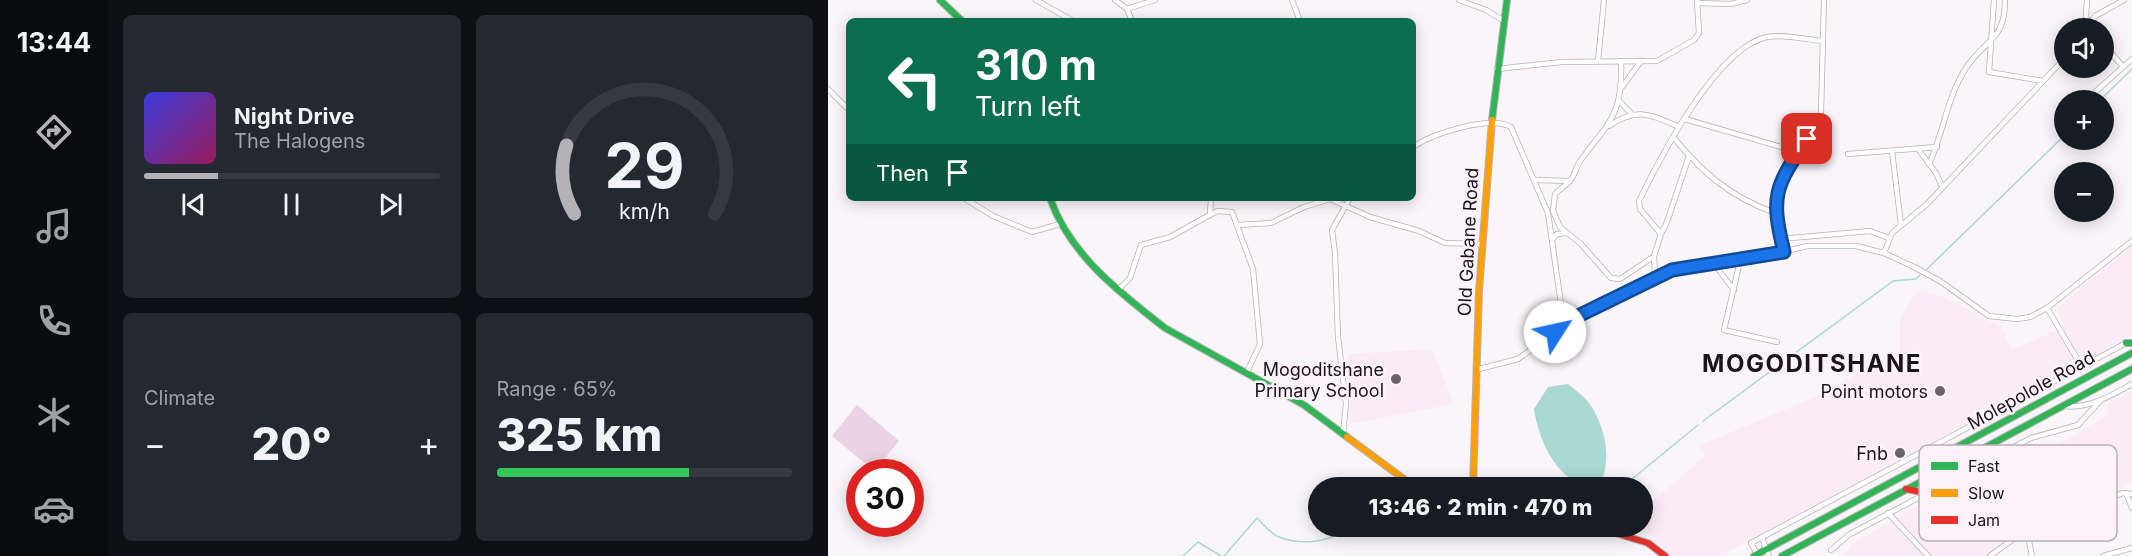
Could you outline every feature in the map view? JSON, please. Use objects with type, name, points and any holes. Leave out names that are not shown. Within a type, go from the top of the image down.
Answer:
[{"type":"street","points":[[940,0],[949,3],[960,18]]},
{"type":"street","points":[[1036,0],[1068,18]]},
{"type":"street","points":[[1115,0],[1127,9],[1131,18]]},
{"type":"street","points":[[1127,9],[1155,0]]},
{"type":"street","points":[[1292,0],[1297,18]]},
{"type":"street","points":[[1459,0],[1475,5],[1504,21]]},
{"type":"street","name":"Old Gabane Road","points":[[1474,477],[1478,431],[1479,293],[1482,244],[1491,122],[1507,0]]},
{"type":"street","points":[[1598,61],[1604,0]]},
{"type":"street","points":[[1497,69],[1665,58],[1697,36],[1700,29],[1697,1],[1731,4],[1747,0]]},
{"type":"street","points":[[1784,252],[1775,213],[1782,179],[1821,112],[1824,0]]},
{"type":"street","points":[[1994,0],[1990,73],[2043,81]]},
{"type":"street","points":[[1929,164],[1937,147],[1956,87],[1969,64],[1992,41],[2004,21],[2005,0]]},
{"type":"street","points":[[2087,0],[2088,18]]},
{"type":"street","points":[[2094,18],[2124,0]]},
{"type":"street","points":[[1661,234],[1639,205],[1679,127],[1722,69],[1738,53],[1756,41],[1771,36],[1822,41]]},
{"type":"street","points":[[2114,56],[2123,67]]},
{"type":"street","points":[[2097,90],[2132,59]]},
{"type":"street","points":[[1567,323],[1562,311],[1550,212],[1555,194],[1570,181],[1579,163],[1609,126],[1622,88],[1621,61]]},
{"type":"street","points":[[1622,88],[1641,61]]},
{"type":"street","points":[[1884,253],[1889,238],[1901,225],[1927,204],[2054,69]]},
{"type":"street","points":[[828,89],[846,107]]},
{"type":"street","points":[[1619,101],[1632,114]]},
{"type":"street","points":[[1609,126],[1632,114],[1656,116],[1679,127]]},
{"type":"street","points":[[1685,119],[1798,152]]},
{"type":"street","points":[[1416,145],[1427,138],[1491,122],[1510,127],[1556,221],[1586,249],[1606,274],[1620,279],[1627,290]]},
{"type":"street","points":[[1673,137],[1710,178],[1749,203],[1775,213]]},
{"type":"street","points":[[1848,154],[1937,147]]},
{"type":"street","points":[[1918,148],[1942,186]]},
{"type":"street","points":[[1892,151],[1901,225]]},
{"type":"street","points":[[1655,276],[1654,256],[1689,156]]},
{"type":"street","points":[[1535,180],[1570,181]]},
{"type":"street","points":[[969,201],[993,216],[1032,232],[1060,224]]},
{"type":"street","points":[[1051,201],[1060,224],[1119,290],[1165,327],[1304,405],[1401,477]]},
{"type":"street","points":[[1210,214],[1211,201]]},
{"type":"street","points":[[1239,225],[1271,224],[1309,205],[1322,201]]},
{"type":"street","points":[[1334,201],[1370,217],[1419,231],[1444,243],[1482,244]]},
{"type":"street","points":[[1343,434],[1346,404],[1338,336],[1332,230],[1348,201]]},
{"type":"street","points":[[1119,290],[1130,278],[1141,245],[1170,237],[1218,211],[1232,212],[1252,263],[1260,344],[1247,372]]},
{"type":"street","points":[[1780,239],[1870,231],[1889,238]]},
{"type":"street","points":[[1552,242],[1557,234],[1567,233]]},
{"type":"street","points":[[1808,236],[1808,246]]},
{"type":"street","points":[[1479,369],[1518,359],[1567,323],[1655,276],[1677,268],[1740,261],[1808,246],[1846,244],[1884,253],[1940,281],[1993,317],[2022,319],[2047,308],[2132,241]]},
{"type":"street","points":[[1620,279],[1654,256]]},
{"type":"street","points":[[1740,261],[1724,330],[1777,342]]},
{"type":"street","points":[[1714,264],[1734,290]]},
{"type":"street","points":[[2047,308],[2082,367]]},
{"type":"street","points":[[1938,445],[2130,342]]},
{"type":"street","name":"Molepolole Road","points":[[1962,445],[2132,353]]},
{"type":"street","name":"Molepolole Road","points":[[1990,445],[2132,369]]},
{"type":"street","points":[[2063,406],[2074,408],[2100,401],[2132,384]]},
{"type":"street","points":[[2018,445],[2031,438],[2080,423],[2100,401]]},
{"type":"street","points":[[2074,408],[2081,414],[2080,423]]},
{"type":"street","points":[[1946,441],[1948,445]]},
{"type":"street","points":[[1756,556],[1751,543],[1919,455]]},
{"type":"street","name":"Molepolole Road","points":[[1756,556],[1768,553],[1919,469]]},
{"type":"street","name":"Molepolole Road","points":[[1782,556],[1919,482]]},
{"type":"street","points":[[1906,489],[1919,492]]},
{"type":"street","points":[[2129,493],[2132,508]]},
{"type":"street","points":[[1831,550],[1850,534],[1919,497]]},
{"type":"street","points":[[1888,513],[1928,556]]},
{"type":"street","points":[[1633,537],[1648,543],[1663,555]]},
{"type":"street","points":[[1762,538],[1768,553]]},
{"type":"street","points":[[2029,541],[2032,556]]},
{"type":"street","points":[[1990,556],[2009,542]]},
{"type":"street","points":[[1795,556],[1804,545]]},
{"type":"street","points":[[2103,556],[2132,548]]},
{"type":"shaded area","points":[[2132,246],[2132,335],[1927,445],[1919,445],[1919,449],[1720,556],[1670,556],[1651,537],[1653,537],[1653,501],[1706,455],[1698,446],[1820,395],[1886,356],[1900,352],[1900,319],[1917,291],[1942,296],[2001,327],[2012,350],[2064,327],[2057,308]]},
{"type":"shaded area","name":"Mogoditshane Primary School","points":[[1432,349],[1454,404],[1350,424],[1348,354]]},
{"type":"shaded area","points":[[1568,384],[1582,395],[1595,412],[1606,444],[1606,467],[1603,477],[1569,477],[1562,472],[1546,449],[1534,409],[1548,387]]},
{"type":"shaded area","points":[[2132,391],[2132,481],[2117,493],[2117,445],[2057,445],[2108,415],[2107,404]]},
{"type":"shaded area","points":[[857,405],[899,441],[884,459],[860,459],[832,436]]},
{"type":"shaded area","points":[[1919,505],[1919,541],[2016,541],[1989,556],[1843,556],[1854,542]]},
{"type":"waterway","points":[[2110,90],[2132,69]]},
{"type":"waterway","points":[[1927,269],[2054,146]]},
{"type":"waterway","points":[[1703,421],[1893,281],[1916,279],[1920,275]]},
{"type":"waterway","points":[[1634,477],[1698,425]]},
{"type":"waterway","points":[[1224,556],[1257,518],[1276,536],[1287,540],[1305,542],[1330,537]]},
{"type":"waterway","points":[[1183,556],[1198,542],[1221,556]]},
{"type":"traffic: fast","points":[[940,0],[959,18]]},
{"type":"traffic: fast","points":[[1492,120],[1507,0]]},
{"type":"traffic: fast","points":[[1051,201],[1070,237],[1083,255],[1148,315],[1165,328],[1304,405],[1347,437]]},
{"type":"traffic: fast","points":[[2126,343],[2132,343]]},
{"type":"traffic: fast","points":[[1961,445],[2132,353]]},
{"type":"traffic: fast","points":[[1990,445],[2132,369]]},
{"type":"traffic: fast","points":[[1754,556],[1919,467]]},
{"type":"traffic: fast","points":[[1782,556],[1919,483]]},
{"type":"traffic: slow","points":[[1473,477],[1479,291],[1492,120]]},
{"type":"traffic: slow","points":[[1347,437],[1401,477]]},
{"type":"traffic: jam","points":[[1906,489],[1919,492]]},
{"type":"traffic: jam","points":[[1628,537],[1648,543],[1665,556]]},
{"type":"place","name":"Mogoditshane Primary School","points":[[1396,379]]},
{"type":"place","name":"Point motors","points":[[1940,391]]},
{"type":"place","name":"Fnb","points":[[1900,453]]},
{"type":"district","name":"MOGODITSHANE","points":[[1812,363]]},
{"type":"route","points":[[1555,332],[1576,317],[1655,276],[1672,270],[1740,261],[1784,252],[1775,213],[1780,185],[1807,139]]}]
